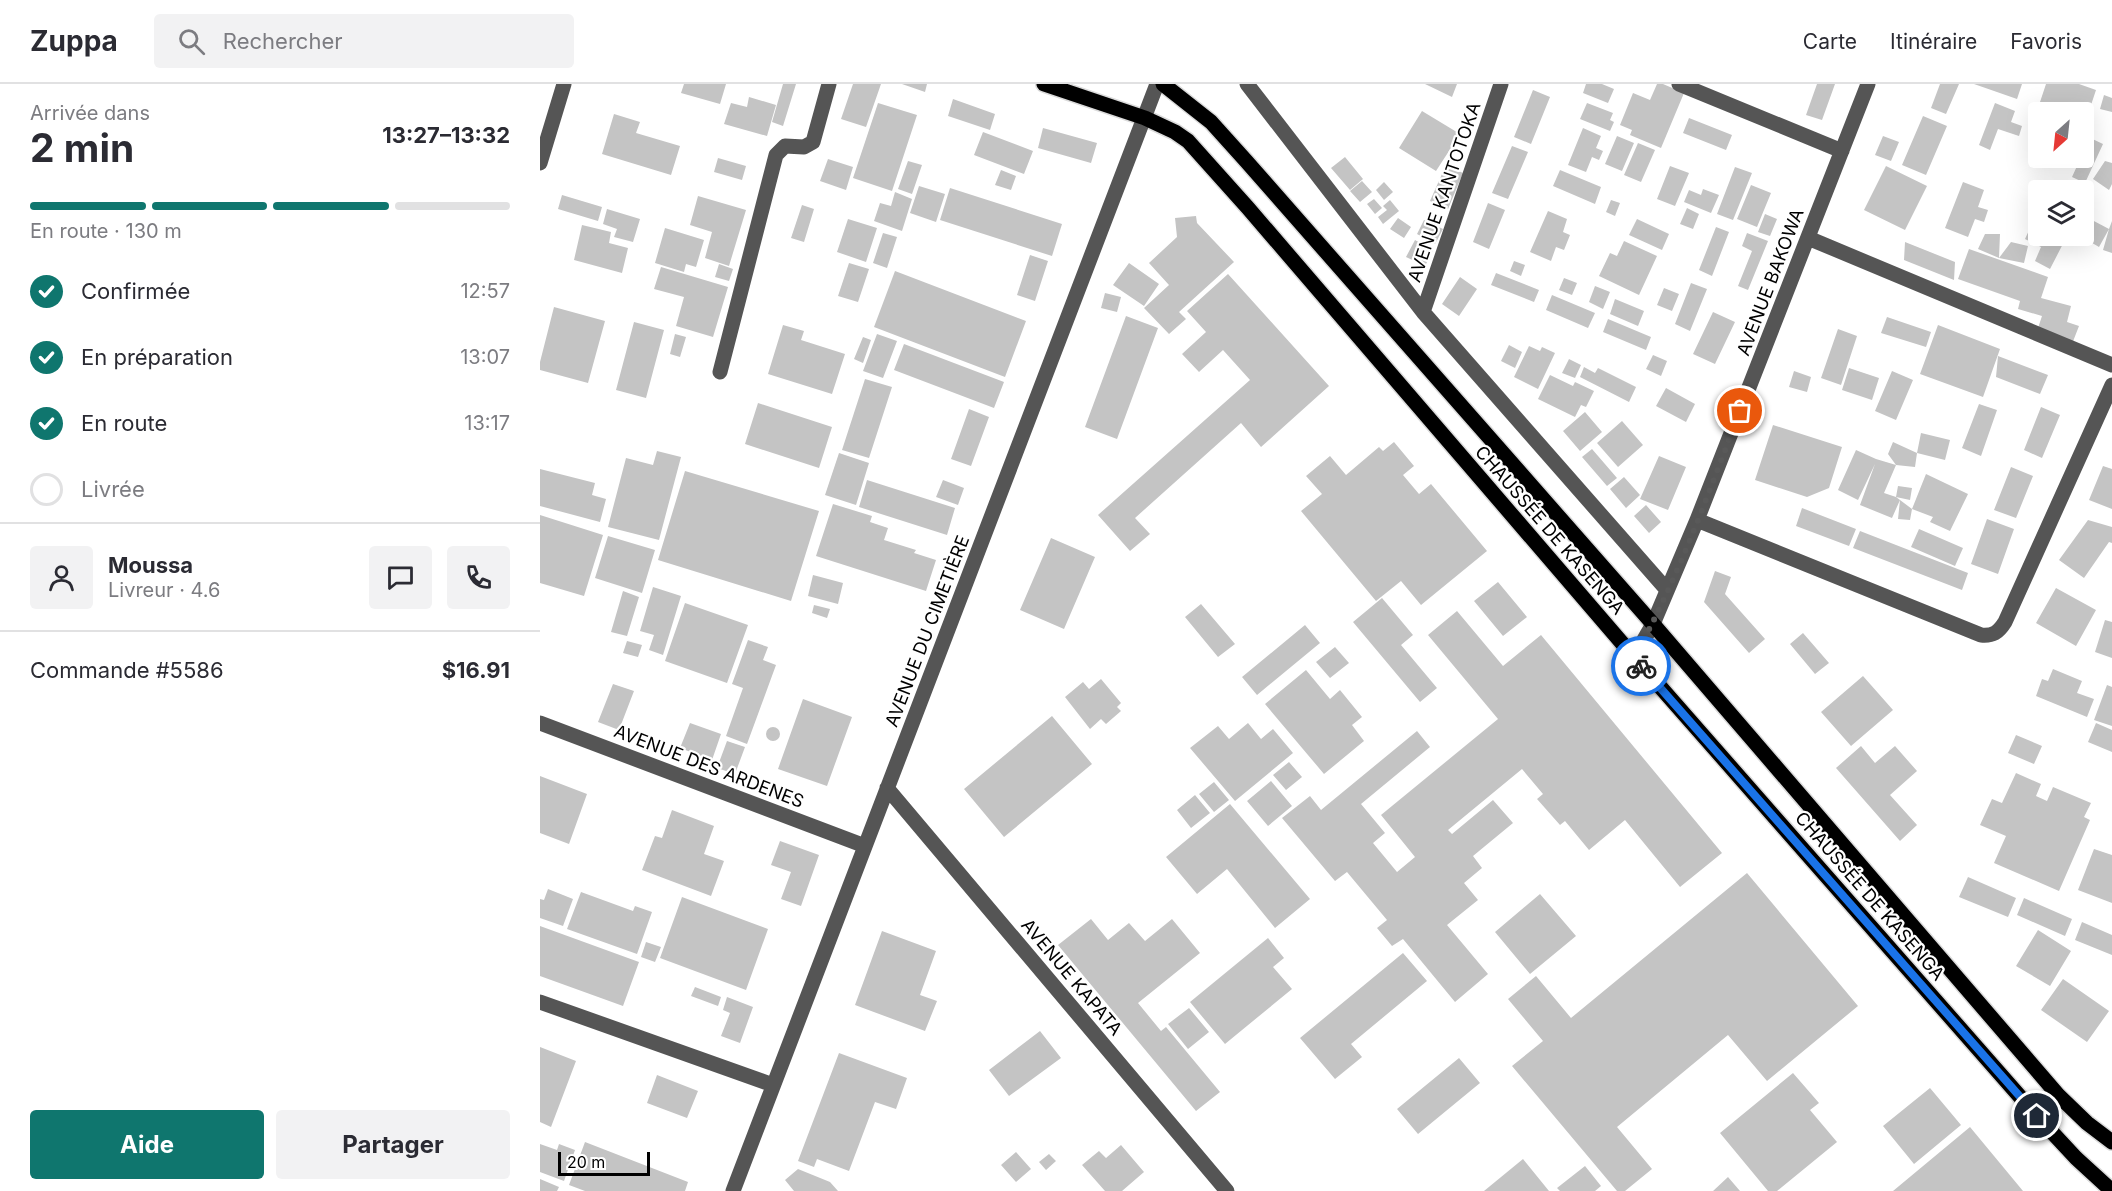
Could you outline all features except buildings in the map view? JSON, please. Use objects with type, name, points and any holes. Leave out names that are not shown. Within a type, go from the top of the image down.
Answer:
[{"type":"main road","name":"CHAUSSÉE DE KASENGA","points":[[1044,84],[1145,118],[1176,132],[1188,141],[1226,182],[1634,657],[2037,1116],[2076,1158],[2112,1191]]},
{"type":"main road","name":"CHAUSSÉE DE KASENGA","points":[[1163,84],[1211,122],[1247,162],[1653,624],[2058,1095],[2087,1123],[2112,1142]]},
{"type":"street","points":[[540,163],[564,84]]},
{"type":"street","points":[[720,372],[776,155],[785,146],[804,147],[813,142],[829,84]]},
{"type":"street","name":"AVENUE DU CIMETIÈRE","points":[[733,1191],[1157,84]]},
{"type":"street","points":[[1246,84],[1423,312],[1667,590]]},
{"type":"street","name":"AVENUE KANTOTOKA","points":[[1423,312],[1501,84]]},
{"type":"street","points":[[1679,84],[1842,151]]},
{"type":"street","name":"AVENUE BAKOWA","points":[[1634,657],[1653,624],[1697,520],[1868,84]]},
{"type":"street","points":[[1808,238],[2112,366]]},
{"type":"street","points":[[1697,520],[1981,635],[1990,636],[1997,632],[2005,622],[2112,385]]},
{"type":"street","name":"AVENUE DES ARDENES","points":[[540,723],[865,846]]},
{"type":"street","name":"AVENUE KAPATA","points":[[887,788],[1227,1191]]},
{"type":"street","points":[[540,1002],[773,1085]]},
{"type":"way so far","points":[[1641,666],[1634,657],[1653,624],[1740,411]]},
{"type":"route","points":[[1641,666],[2037,1116]]}]
